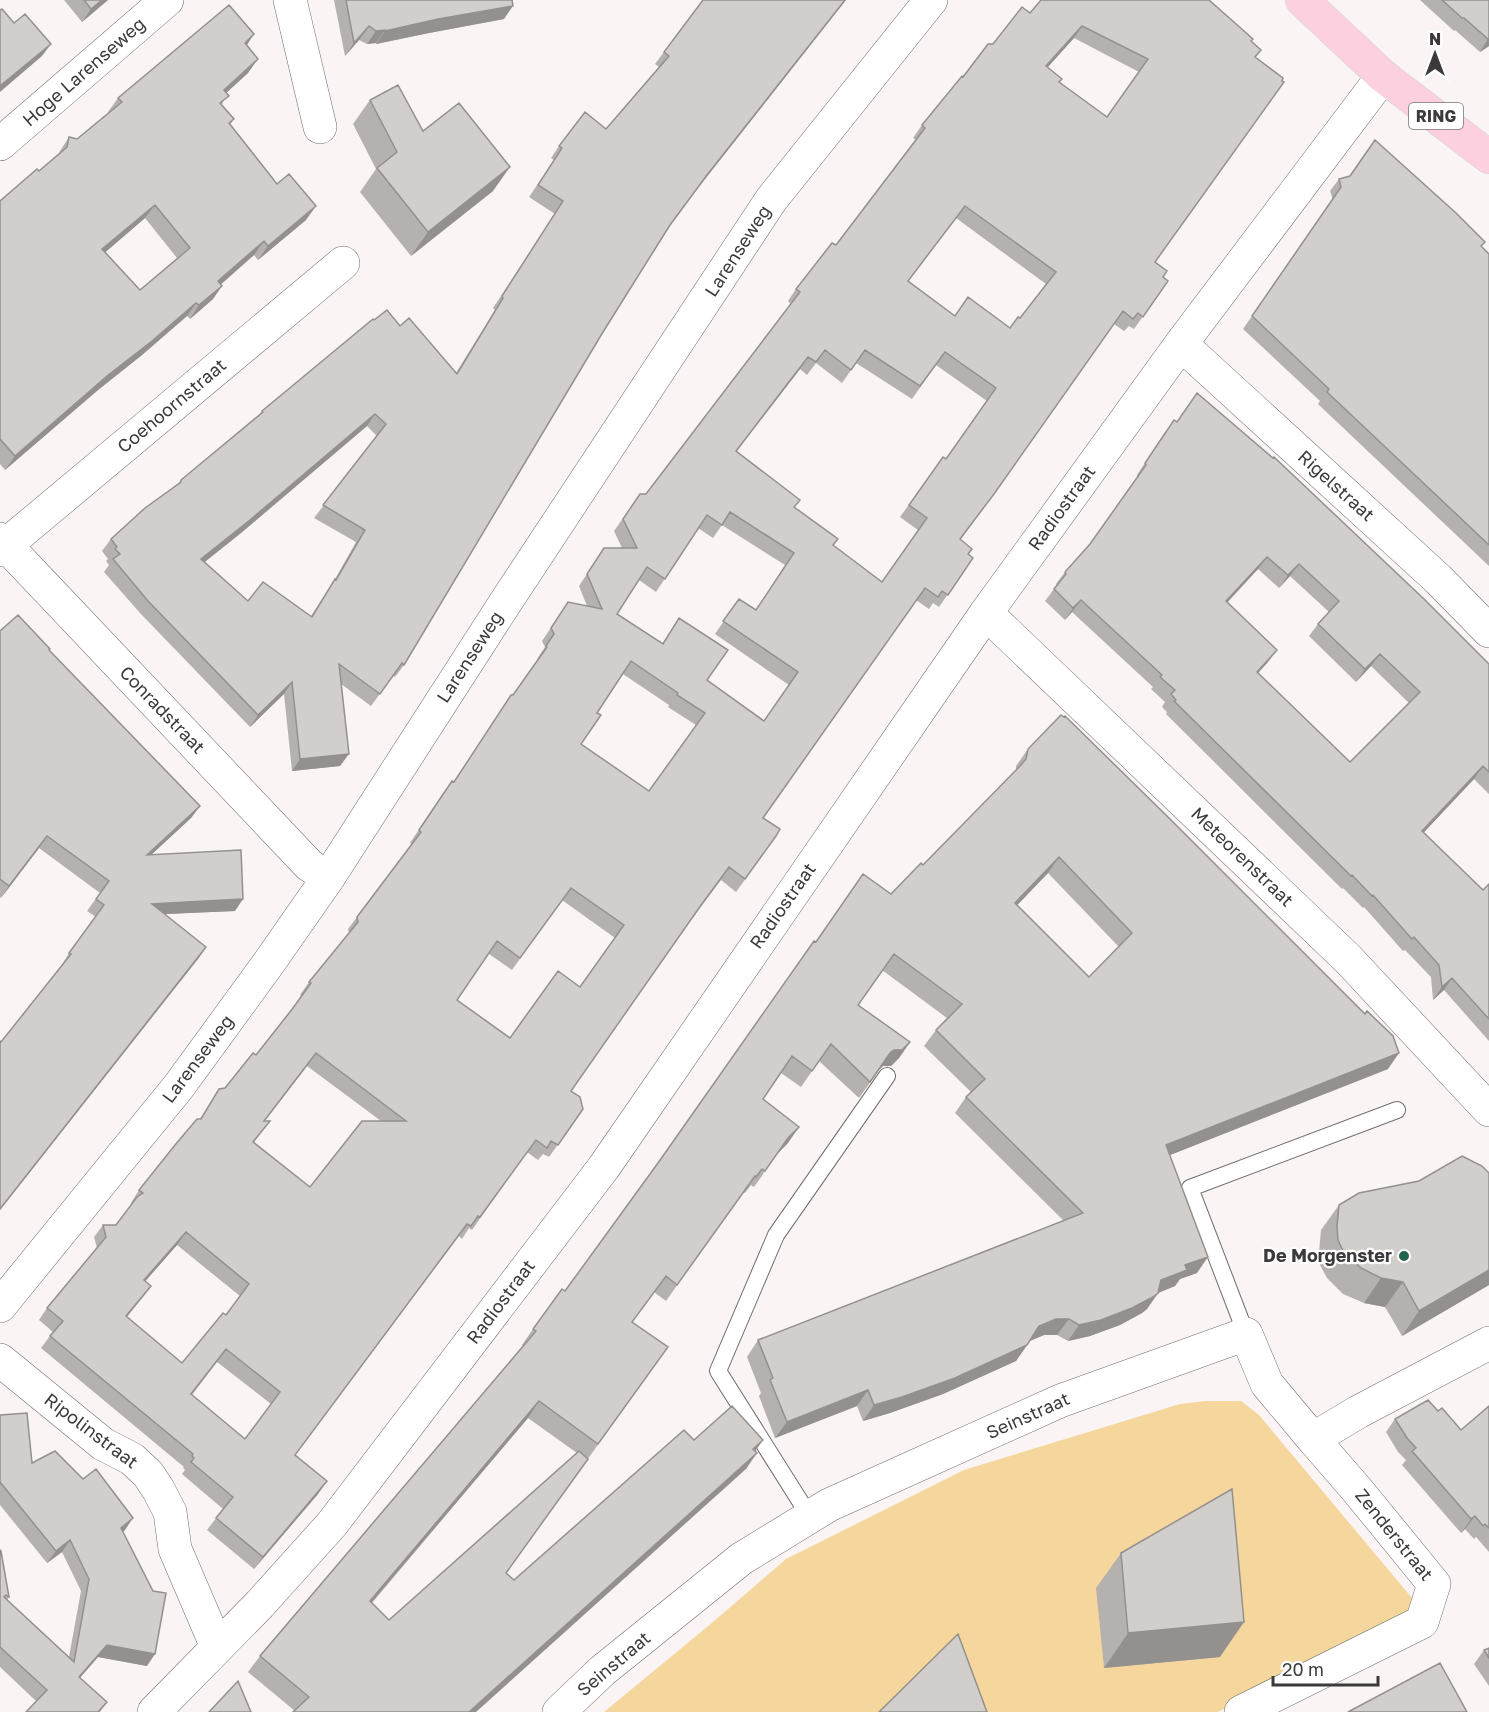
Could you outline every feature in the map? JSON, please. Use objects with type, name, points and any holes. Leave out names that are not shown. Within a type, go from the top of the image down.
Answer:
[{"type":"main road","name":"RING","points":[[1302,0],[1383,76],[1489,156]]},
{"type":"street","name":"Hoge Larenseweg","points":[[0,144],[167,0]]},
{"type":"street","points":[[290,0],[320,127]]},
{"type":"street","name":"Larenseweg","points":[[0,1306],[178,1086],[268,964],[328,878],[507,600],[771,200],[931,0]]},
{"type":"street","name":"Radiostraat","points":[[154,1712],[260,1604],[332,1524],[604,1167],[986,613],[1181,344],[1383,76]]},
{"type":"street","name":"Coehoornstraat","points":[[2,544],[344,263]]},
{"type":"street","name":"Rigelstraat","points":[[1181,344],[1438,579],[1489,631]]},
{"type":"street","name":"Conradstraat","points":[[2,544],[309,865],[328,878]]},
{"type":"street","name":"Meteorenstraat","points":[[986,613],[1348,958],[1489,1110]]},
{"type":"street","points":[[1246,1334],[1267,1384],[1313,1439],[1358,1412],[1489,1343]]},
{"type":"street","name":"Seinstraat","points":[[559,1712],[602,1671],[741,1559],[829,1505],[1060,1401],[1246,1334]]},
{"type":"street","name":"Ripolinstraat","points":[[0,1360],[103,1444],[132,1459],[148,1474],[170,1512],[175,1549],[217,1647]]},
{"type":"street","name":"Zenderstraat","points":[[1241,1712],[1422,1622],[1434,1584],[1313,1439]]},
{"type":"lane","points":[[810,1517],[718,1371],[776,1235],[887,1076]]},
{"type":"lane","points":[[1246,1334],[1190,1188],[1397,1110]]},
{"type":"shaded area","points":[[1241,1401],[1259,1415],[1417,1604],[1218,1712],[604,1712],[786,1559],[964,1470],[1180,1404]]},
{"type":"building","points":[[84,0],[102,0],[91,9]]},
{"type":"building","points":[[346,0],[512,0],[513,6],[385,31],[376,31],[369,26],[354,43]]},
{"type":"building","points":[[703,0],[845,0],[670,225],[603,332],[404,665],[402,663],[380,694],[339,664],[349,754],[300,759],[292,682],[258,715],[148,601],[113,559],[120,554],[111,539],[145,508],[181,482],[262,411],[387,310],[400,326],[409,318],[457,374],[503,298],[502,296],[563,201],[538,185],[562,148],[559,146],[585,112],[606,129],[669,56],[664,52]],"holes":[[[375,414],[386,424],[323,505],[365,530],[312,617],[263,582],[248,601],[201,559]]]},
{"type":"building","points":[[1041,0],[1209,0],[1253,39],[1251,41],[1261,50],[1255,57],[1283,78],[1284,82],[1155,262],[1167,271],[1163,277],[1168,281],[1143,317],[1138,313],[1133,319],[1123,311],[960,539],[972,549],[968,554],[973,558],[948,595],[942,591],[938,597],[925,588],[763,818],[780,829],[776,836],[745,879],[729,867],[571,1091],[580,1097],[583,1109],[558,1145],[551,1141],[547,1148],[536,1140],[480,1217],[478,1216],[471,1226],[467,1224],[295,1455],[327,1481],[263,1557],[216,1518],[233,1497],[191,1462],[194,1458],[193,1454],[50,1336],[63,1321],[47,1308],[106,1237],[103,1225],[116,1225],[137,1197],[143,1193],[139,1190],[197,1119],[201,1119],[219,1089],[225,1088],[253,1053],[256,1055],[293,1008],[311,983],[309,982],[358,922],[357,917],[421,832],[419,830],[452,781],[454,782],[511,695],[547,647],[554,634],[551,628],[568,602],[602,609],[587,574],[604,548],[637,548],[623,519],[640,494],[646,494],[800,292],[796,289],[832,243],[836,245],[925,128],[922,125],[988,44],[993,44],[1022,7],[1030,13]],"holes":[[[1082,26],[1148,59],[1107,117],[1059,82],[1062,79],[1046,66]],[[965,206],[1056,272],[1010,328],[968,297],[955,316],[908,281]],[[825,350],[851,370],[865,350],[920,386],[945,352],[996,388],[946,459],[943,457],[909,505],[927,518],[882,582],[833,545],[838,539],[794,507],[800,500],[736,451],[808,357],[816,362]],[[730,512],[794,553],[756,610],[739,599],[723,621],[798,672],[764,721],[707,680],[728,650],[679,618],[663,644],[617,614],[647,567],[665,579],[707,515],[722,525]],[[631,661],[705,713],[649,791],[581,744],[601,715],[597,713]],[[571,888],[624,925],[580,987],[558,971],[510,1038],[457,1000],[497,941],[520,958]],[[316,1053],[406,1121],[362,1121],[310,1187],[253,1142],[270,1121],[264,1121]],[[186,1232],[249,1284],[226,1315],[223,1313],[182,1363],[126,1316],[151,1286],[144,1280]],[[226,1349],[280,1392],[245,1439],[191,1394]]]},
{"type":"building","points":[[1442,0],[1489,0],[1489,39],[1462,18]]},
{"type":"building","points":[[229,5],[254,34],[245,43],[258,59],[224,90],[229,96],[220,103],[234,119],[229,123],[277,184],[289,174],[316,206],[268,246],[264,241],[218,281],[222,286],[199,305],[196,303],[107,376],[15,456],[0,439],[0,201],[67,147],[69,137],[77,139],[122,102],[118,98]],"holes":[[[155,205],[190,248],[140,290],[102,249]]]},
{"type":"building","points":[[2,9],[14,23],[25,14],[51,44],[0,86],[0,10]]},
{"type":"building","points":[[398,85],[423,131],[459,103],[510,167],[428,232],[377,168],[397,152],[370,100]]},
{"type":"building","points":[[1375,140],[1485,242],[1481,246],[1489,254],[1489,545],[1327,392],[1329,389],[1252,316],[1341,187],[1339,179],[1350,176]]},
{"type":"building","points":[[1197,393],[1274,457],[1489,664],[1489,772],[1483,766],[1422,831],[1483,890],[1489,884],[1489,1019],[1452,978],[1442,987],[1439,965],[1414,937],[1412,939],[1373,895],[1174,701],[1176,700],[1171,694],[1175,690],[1160,677],[1162,675],[1081,600],[1073,608],[1054,589],[1066,574],[1065,572],[1090,544],[1146,465],[1145,463],[1174,420],[1177,422]],"holes":[[[1267,557],[1288,575],[1299,564],[1339,601],[1318,624],[1365,669],[1380,654],[1420,692],[1350,762],[1257,672],[1277,650],[1226,601]]]},
{"type":"building","points":[[18,615],[200,806],[147,855],[241,850],[243,899],[152,904],[206,947],[0,1209],[0,1041],[71,954],[69,953],[104,905],[96,899],[109,881],[47,836],[9,886],[0,879],[0,631]]},
{"type":"building","points":[[1061,715],[1065,716],[1365,1014],[1367,1011],[1393,1036],[1399,1053],[1166,1145],[1208,1257],[1185,1265],[1187,1270],[1161,1280],[1158,1293],[1153,1297],[1101,1320],[1079,1325],[1069,1319],[1056,1319],[1039,1326],[1027,1345],[955,1378],[902,1397],[874,1405],[868,1390],[787,1422],[770,1380],[773,1378],[758,1340],[1083,1213],[966,1097],[985,1079],[936,1030],[962,1004],[894,954],[858,1005],[910,1042],[902,1050],[894,1050],[890,1053],[870,1082],[831,1044],[812,1071],[792,1056],[763,1099],[799,1127],[788,1138],[765,1171],[762,1169],[755,1176],[677,1285],[666,1276],[632,1322],[668,1347],[598,1444],[539,1401],[370,1601],[389,1620],[579,1451],[588,1459],[506,1573],[514,1580],[684,1430],[694,1440],[732,1406],[763,1440],[753,1449],[757,1453],[469,1712],[293,1712],[309,1697],[260,1656],[536,1331],[533,1329],[562,1289],[565,1291],[658,1163],[863,874],[891,894],[921,863],[923,865],[1020,766],[1026,759],[1028,749]],"holes":[[[1059,857],[1132,933],[1089,977],[1015,903]]]},
{"type":"building","name":"De Morgenster","points":[[1462,1156],[1482,1166],[1489,1173],[1489,1270],[1419,1311],[1403,1282],[1381,1278],[1361,1268],[1344,1253],[1338,1240],[1339,1205],[1359,1193],[1419,1181]]},
{"type":"building","points":[[1428,1400],[1438,1411],[1442,1408],[1461,1430],[1489,1406],[1489,1528],[1485,1524],[1483,1526],[1475,1516],[1471,1519],[1412,1451],[1416,1448],[1395,1419]]},
{"type":"building","points":[[27,1413],[32,1463],[55,1451],[83,1479],[96,1469],[133,1518],[121,1528],[153,1591],[166,1593],[155,1654],[107,1645],[79,1677],[107,1702],[98,1712],[26,1712],[47,1690],[0,1647],[0,1550],[9,1597],[6,1595],[4,1597],[74,1662],[89,1579],[70,1540],[56,1551],[0,1482],[0,1415]]},
{"type":"building","points":[[1232,1489],[1244,1622],[1128,1633],[1121,1553]]},
{"type":"building","points":[[958,1634],[987,1712],[879,1712]]},
{"type":"building","points":[[1489,1648],[1489,1658],[1484,1650]]},
{"type":"building","points":[[1440,1663],[1467,1712],[1348,1712]]},
{"type":"building","points":[[238,1681],[251,1712],[209,1712]]},
{"type":"place","name":"De Morgenster","points":[[1404,1256]]}]
